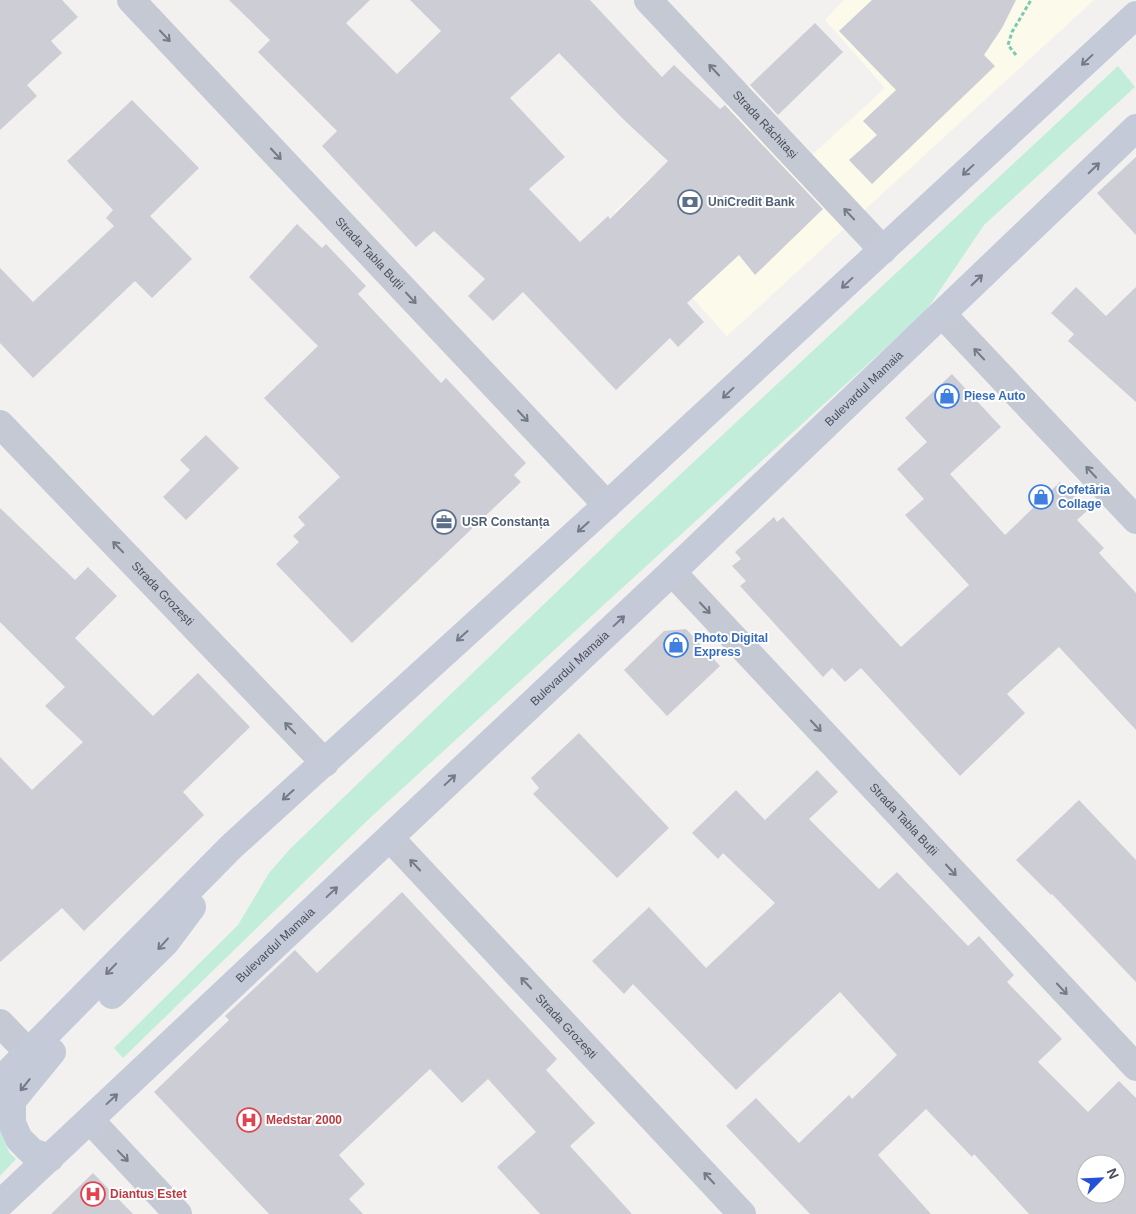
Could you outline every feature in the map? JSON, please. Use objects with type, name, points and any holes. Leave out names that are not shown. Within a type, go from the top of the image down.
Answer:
[{"type":"main road","points":[[0,1081],[231,847],[325,763],[374,714],[607,505],[1136,15]]},
{"type":"main road","name":"Bulevardul Mamaia","points":[[0,1204],[672,572],[1136,128]]},
{"type":"main road","points":[[50,1158],[32,1152],[19,1138],[12,1123],[12,1101],[48,1056],[165,943],[211,882],[231,847]]},
{"type":"street","name":"Strada Tabla Buții","points":[[131,0],[607,505]]},
{"type":"street","name":"Strada Răchitași","points":[[648,0],[883,250]]},
{"type":"street","points":[[942,314],[1136,520]]},
{"type":"street","name":"Strada Grozești","points":[[0,424],[325,763]]},
{"type":"street","name":"Strada Tabla Buții","points":[[672,572],[1136,1067]]},
{"type":"street","name":"Strada Grozești","points":[[390,838],[742,1214]]},
{"type":"street","points":[[0,1023],[29,1053]]},
{"type":"street","points":[[90,1120],[178,1214]]},
{"type":"path","points":[[1016,55],[1008,45],[1031,0]]},
{"type":"shaded area","points":[[844,0],[1094,0],[727,336],[614,212],[749,85],[812,155],[885,88],[825,20]]},
{"type":"green space","points":[[1118,66],[1135,87],[984,225],[926,311],[370,818],[123,1058],[114,1048],[238,925],[269,873],[290,849],[624,527]]},
{"type":"green space","points":[[0,1130],[9,1152],[16,1159],[0,1176]]},
{"type":"building","points":[[0,0],[62,0],[78,17],[51,41],[62,53],[27,85],[37,96],[0,130]]},
{"type":"building","points":[[229,0],[370,0],[346,23],[397,74],[441,31],[410,0],[590,0],[662,77],[674,65],[720,109],[725,105],[823,209],[755,275],[739,255],[687,303],[704,322],[678,347],[670,338],[616,390],[523,292],[493,321],[468,296],[485,279],[434,231],[416,247],[322,146],[337,131],[258,52],[270,40]],"holes":[[[559,53],[623,119],[668,161],[610,219],[608,216],[580,242],[529,189],[565,157],[510,98]]]},
{"type":"building","points":[[872,0],[1016,0],[1002,28],[984,55],[995,66],[872,184],[849,160],[877,135],[863,121],[896,90],[839,31]]},
{"type":"building","points":[[815,23],[843,52],[778,115],[750,85]]},
{"type":"building","points":[[132,100],[199,168],[150,216],[192,259],[152,298],[135,281],[33,378],[0,343],[0,268],[33,302],[114,226],[106,218],[113,210],[67,161]]},
{"type":"building","points":[[1136,157],[1136,235],[1097,193]]},
{"type":"building","points":[[297,224],[322,248],[326,244],[366,286],[358,294],[441,383],[446,378],[526,463],[514,475],[521,482],[352,643],[276,564],[299,542],[293,536],[305,525],[298,517],[340,477],[264,398],[318,346],[249,277]]},
{"type":"building","points":[[1076,287],[1106,316],[1136,287],[1136,402],[1068,341],[1074,334],[1051,313]]},
{"type":"building","points":[[952,374],[1001,427],[950,474],[1005,535],[1060,482],[1088,510],[1077,520],[1104,548],[1099,553],[1136,593],[1136,730],[1059,647],[1007,694],[1025,713],[960,776],[861,668],[845,682],[832,668],[823,677],[740,586],[746,581],[732,566],[741,559],[735,552],[774,517],[777,522],[783,517],[901,647],[969,585],[905,515],[924,499],[897,469],[927,442],[905,418]]},
{"type":"building","points":[[206,435],[239,468],[186,520],[163,497],[190,470],[180,460]]},
{"type":"building","points":[[0,508],[75,580],[88,567],[117,596],[75,638],[153,716],[198,673],[250,727],[183,792],[204,815],[84,931],[62,908],[0,962],[0,757],[32,790],[83,742],[45,706],[65,687],[0,622]]},
{"type":"building","points":[[686,629],[720,666],[667,716],[624,670],[664,631]]},
{"type":"building","points":[[579,733],[669,828],[617,878],[533,794],[539,788],[531,778]]},
{"type":"building","points":[[817,770],[838,792],[809,819],[879,889],[897,872],[968,946],[979,936],[1014,975],[1007,982],[1062,1039],[1038,1062],[1088,1112],[1119,1081],[1136,1098],[1136,1214],[1029,1214],[974,1154],[972,1157],[926,1109],[878,1155],[931,1214],[810,1214],[726,1126],[756,1098],[799,1143],[849,1095],[852,1099],[897,1055],[840,992],[736,1090],[633,984],[624,994],[592,961],[649,907],[706,968],[775,903],[723,853],[718,859],[692,833],[736,790],[765,820]]},
{"type":"building","points":[[1079,800],[1136,860],[1136,982],[1052,894],[1016,860]]},
{"type":"building","points":[[402,892],[557,1059],[546,1070],[595,1123],[570,1146],[632,1214],[540,1214],[497,1167],[536,1132],[488,1079],[462,1103],[430,1069],[339,1155],[365,1184],[349,1199],[363,1214],[269,1214],[154,1092],[229,1020],[225,1016],[295,950],[317,973]]},
{"type":"building","name":"Diantus Estet","points":[[93,1173],[133,1214],[51,1214]]},
{"type":"place","name":"UniCredit Bank","points":[[690,202]]},
{"type":"place","name":"Piese Auto","points":[[947,396]]},
{"type":"place","name":"Cofetăria Collage","points":[[1041,497]]},
{"type":"place","name":"USR Constanța","points":[[444,522]]},
{"type":"place","name":"Photo Digital Express","points":[[676,645]]},
{"type":"place","name":"Medstar 2000","points":[[249,1120]]},
{"type":"place","name":"Diantus Estet","points":[[93,1194]]}]
